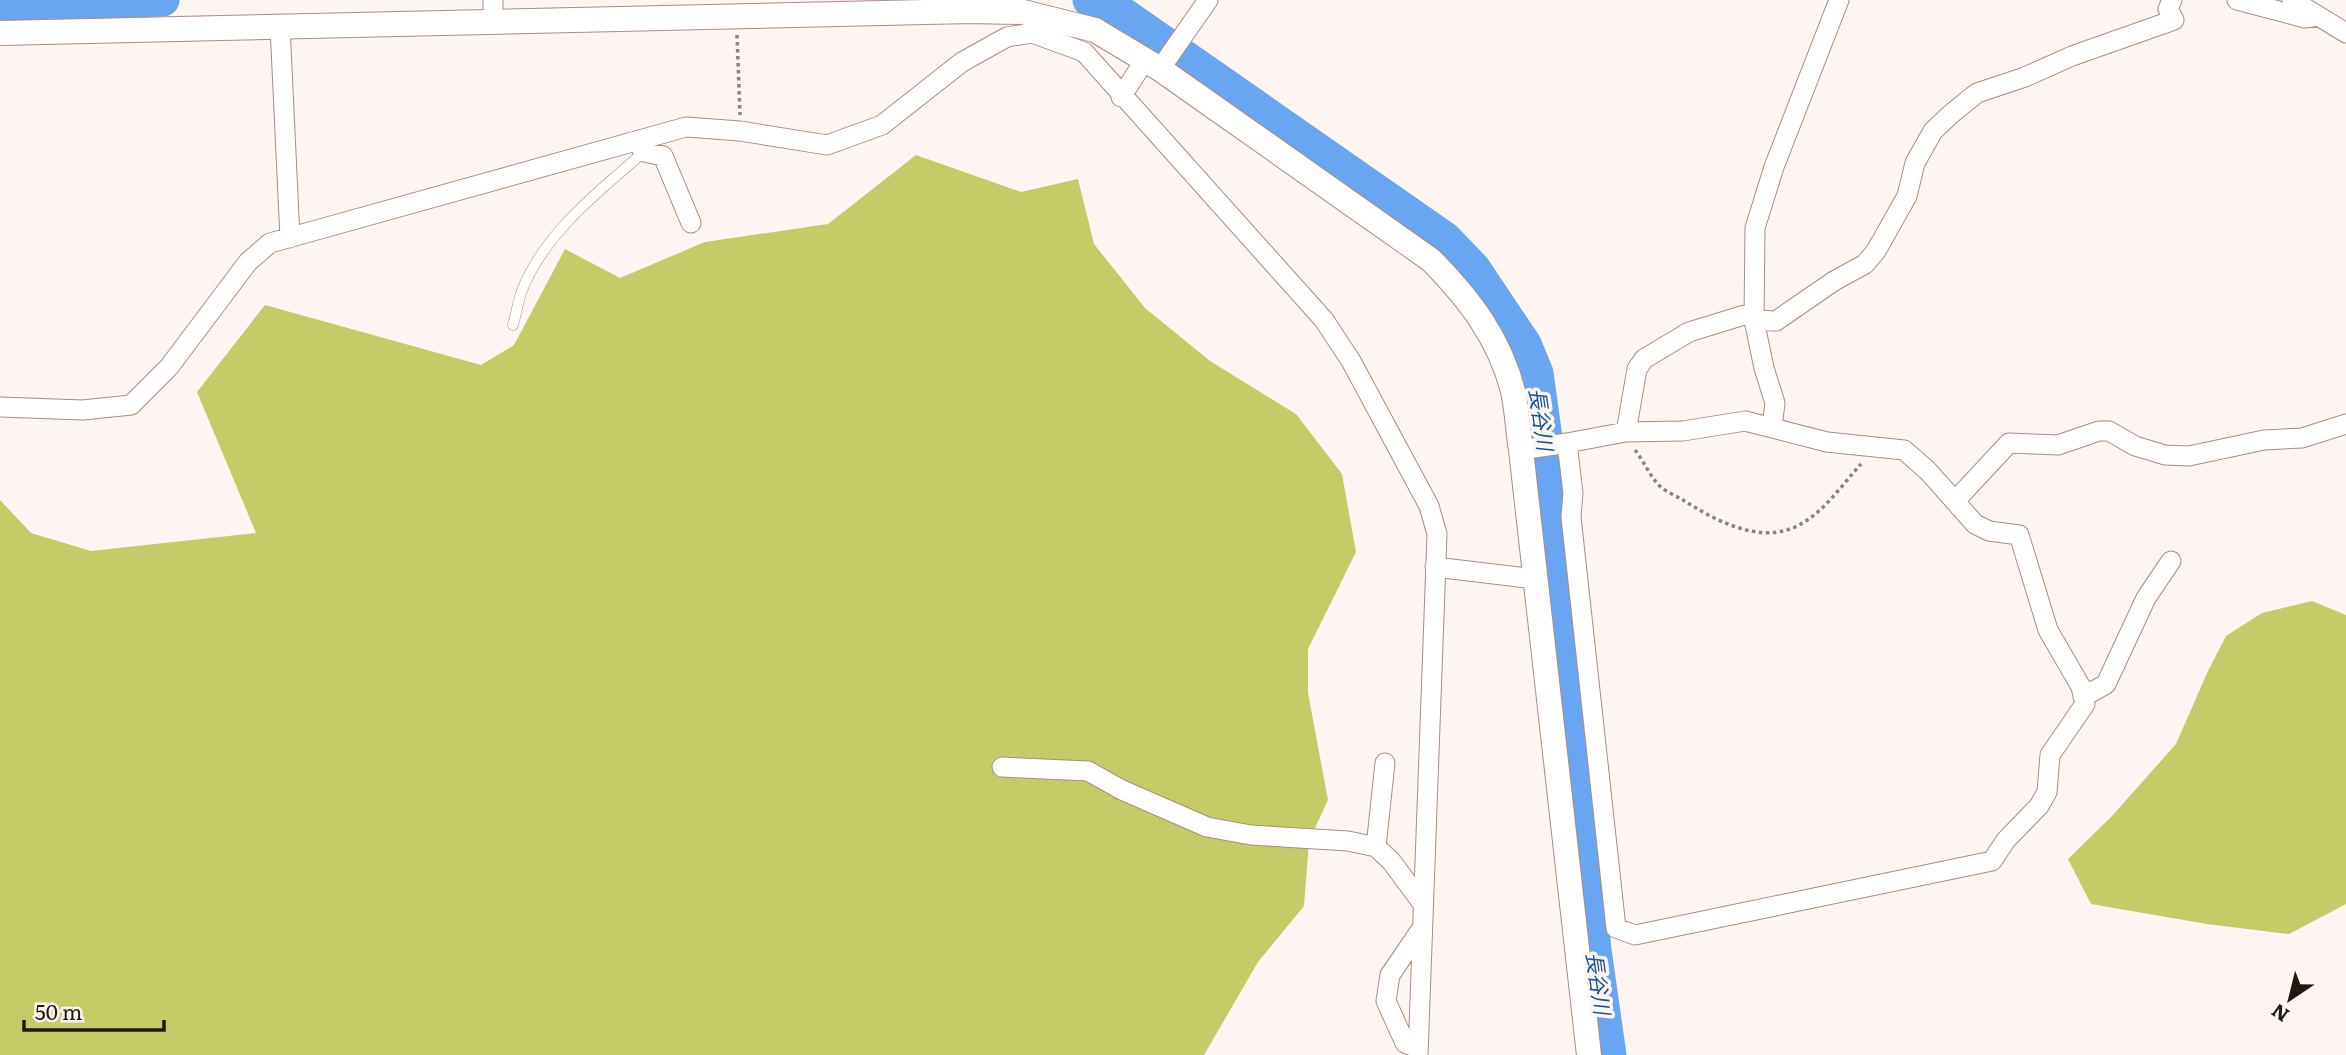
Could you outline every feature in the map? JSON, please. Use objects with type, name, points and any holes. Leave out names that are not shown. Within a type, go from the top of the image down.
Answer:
[{"type":"street","points":[[1121,97],[1153,65],[1209,0]]},
{"type":"street","points":[[1772,427],[1775,403],[1764,368],[1754,316],[1755,228],[1774,167],[1839,0]]},
{"type":"street","points":[[1622,433],[1637,369],[1644,359],[1689,332],[1754,316],[1776,321],[1834,281],[1865,264],[1876,251],[1907,196],[1915,163],[1934,131],[1977,93],[2174,20],[2168,9],[2172,0]]},
{"type":"street","points":[[2237,0],[2305,18],[2318,16]]},
{"type":"street","points":[[2292,0],[2346,33]]},
{"type":"street","points":[[0,33],[280,26],[493,11],[737,16],[1023,12],[1095,30],[1153,65],[1431,260],[1456,285],[1478,313],[1502,358],[1513,393],[1521,450],[1589,1055]]},
{"type":"street","points":[[280,26],[290,238]]},
{"type":"street","points":[[0,407],[83,410],[131,405],[169,367],[248,262],[270,243],[640,146],[686,127],[740,131],[827,145],[882,125],[961,62],[1007,37],[1032,33],[1084,52],[1121,97],[1324,320],[1351,361],[1429,506],[1437,534],[1418,1051],[1405,1043],[1386,1001],[1390,975],[1422,928]]},
{"type":"street","points":[[640,146],[663,156],[691,223]]},
{"type":"street","points":[[1521,450],[1622,433],[1683,431],[1745,421],[1827,442],[1905,450],[1928,471],[1975,524],[1989,531],[2019,535],[2048,630],[2081,687],[2085,704],[2050,755],[2047,792],[2039,806],[2006,840],[1992,861],[1635,935],[1616,928],[1571,517],[1573,493],[1567,443]]},
{"type":"street","points":[[1955,501],[2009,443],[2058,445],[2099,431],[2109,431],[2135,446],[2165,454],[2189,456],[2263,440],[2302,438],[2346,424]]},
{"type":"street","points":[[2083,697],[2106,684],[2146,597],[2171,561]]},
{"type":"street","points":[[1435,567],[1535,579]]},
{"type":"street","points":[[1376,847],[1385,763]]},
{"type":"street","points":[[1002,767],[1088,771],[1122,790],[1207,827],[1251,835],[1349,841],[1376,847],[1391,861],[1423,904]]},
{"type":"lane","points":[[513,325],[522,293],[543,253],[566,224],[640,146]]},
{"type":"path","points":[[737,16],[740,131]]},
{"type":"path","points":[[1622,433],[1657,483],[1670,493],[1712,518],[1740,528],[1769,532],[1793,528],[1816,515],[1876,447]]},
{"type":"green space","points":[[916,155],[1021,192],[1078,179],[1094,244],[1145,308],[1210,361],[1296,414],[1342,474],[1356,552],[1308,649],[1308,693],[1328,800],[1309,841],[1304,906],[1258,962],[1204,1055],[0,1055],[0,500],[31,533],[91,551],[256,533],[197,392],[265,305],[481,365],[514,345],[565,249],[620,278],[705,242],[828,224]]},
{"type":"green space","points":[[2312,601],[2346,615],[2346,904],[2289,934],[2207,924],[2091,904],[2068,859],[2112,816],[2176,744],[2226,636],[2262,613]]},
{"type":"waterway","name":"長谷川","points":[[0,5],[163,0]]},
{"type":"waterway","name":"長谷川","points":[[1089,0],[1125,15],[1445,238],[1474,268],[1525,344],[1537,373],[1552,481],[1595,950],[1610,1055]]}]
